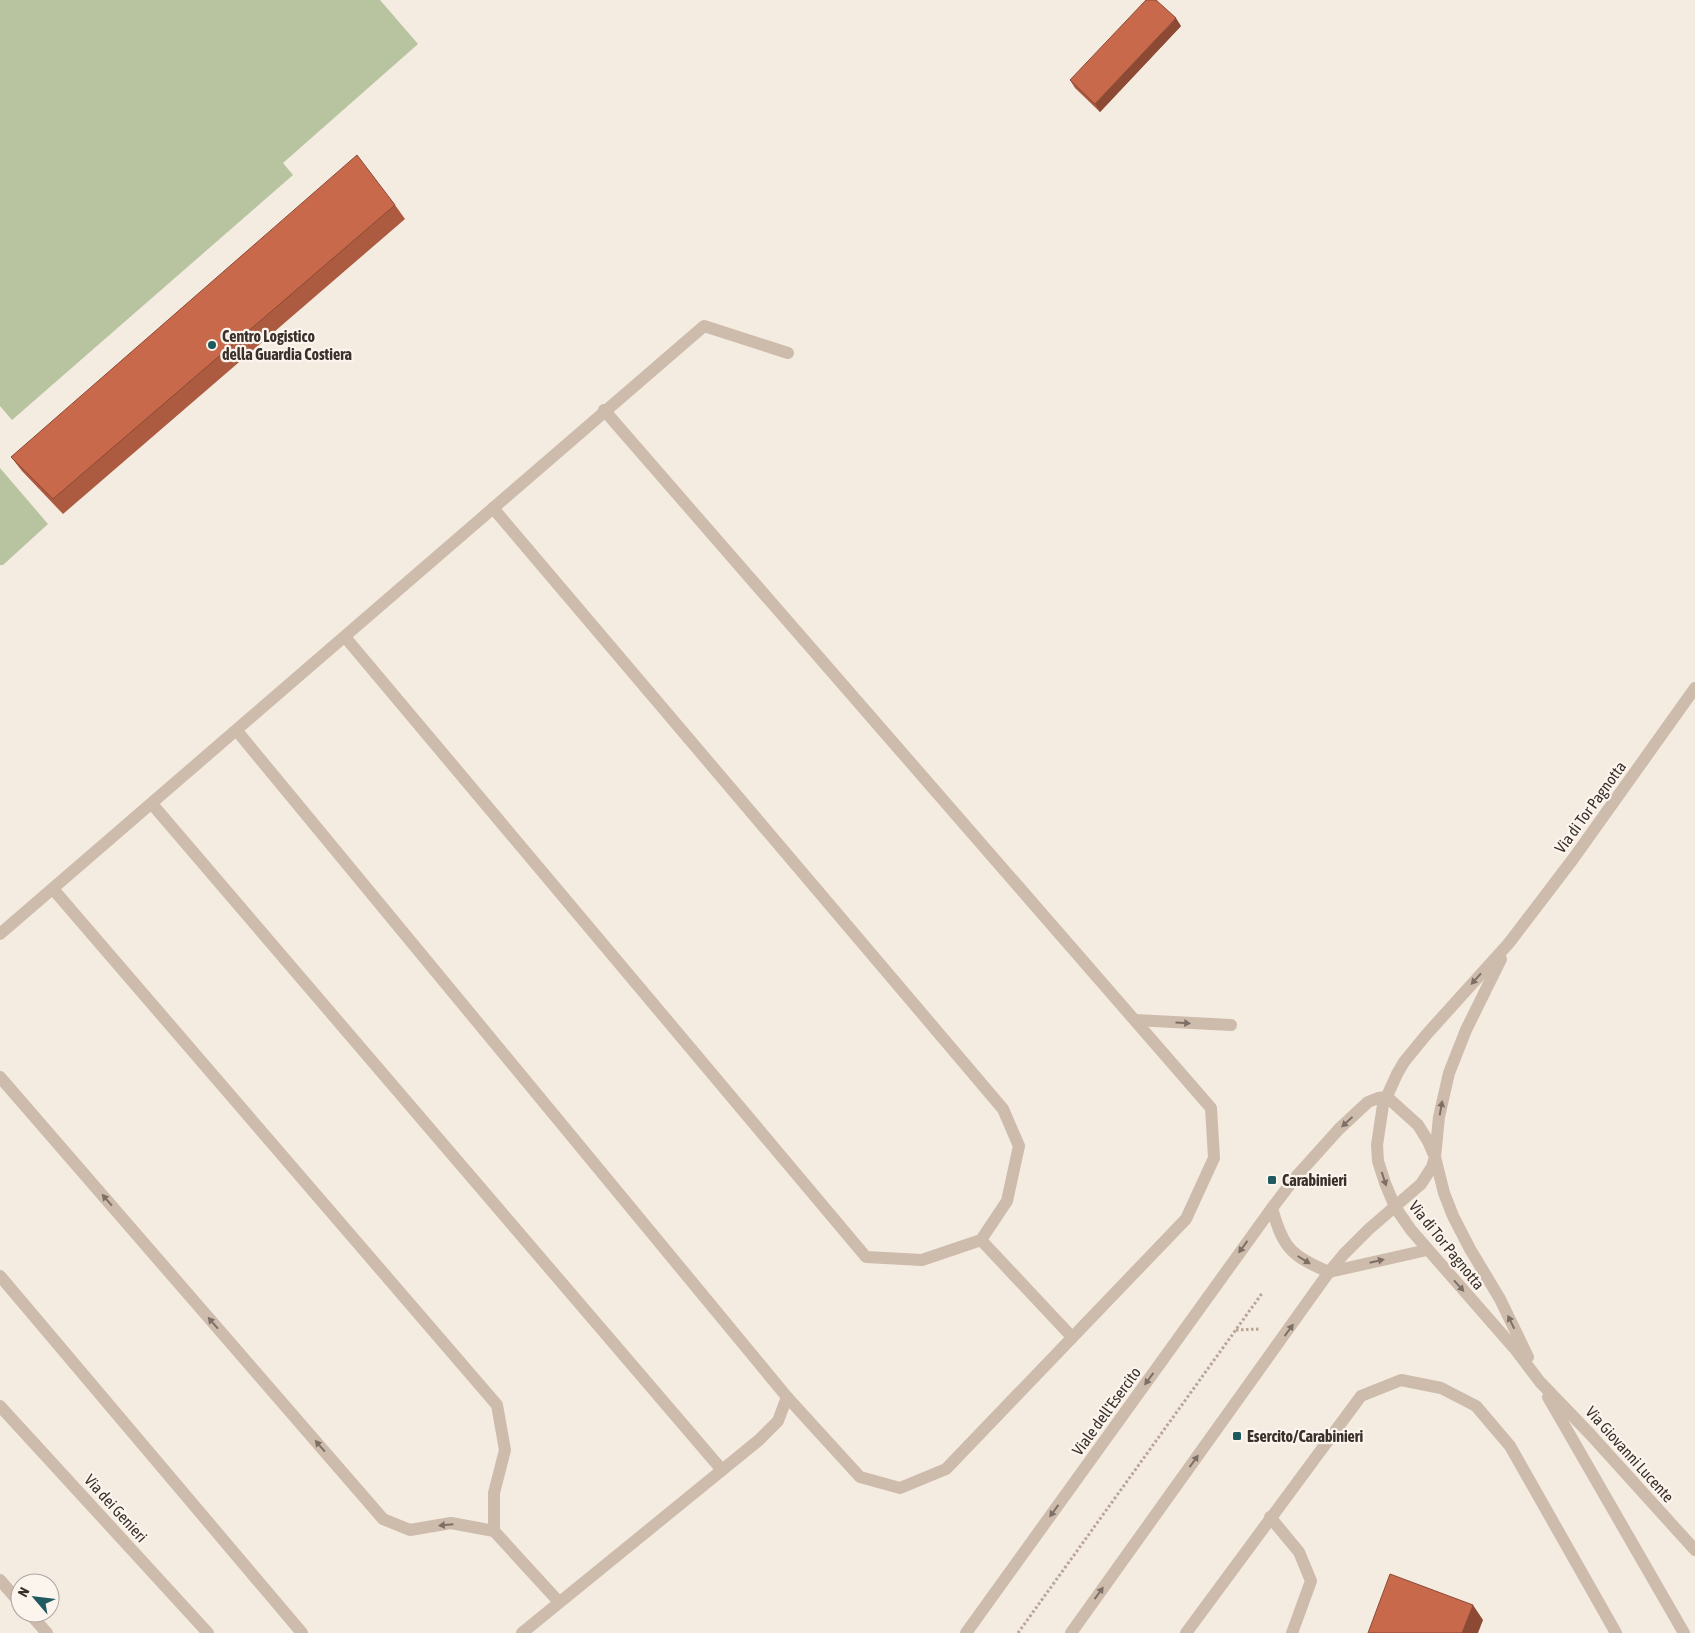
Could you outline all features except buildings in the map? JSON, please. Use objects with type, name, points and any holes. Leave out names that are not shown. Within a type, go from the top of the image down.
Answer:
[{"type":"street","points":[[0,934],[237,731],[604,410],[704,326],[788,353]]},
{"type":"street","points":[[237,731],[787,1397],[860,1477],[900,1488],[946,1469],[1186,1218],[1214,1158],[1211,1108],[604,410]]},
{"type":"street","points":[[345,637],[866,1257],[922,1260],[981,1240],[1007,1201],[1019,1146],[1003,1109],[493,508]]},
{"type":"street","name":"Via di Tor Pagnotta","points":[[1540,1382],[1514,1349],[1426,1250],[1395,1206],[1385,1183],[1378,1154],[1379,1127],[1387,1097],[1397,1074],[1414,1049],[1509,943],[1573,860],[1695,688]]},
{"type":"street","points":[[152,804],[722,1470]]},
{"type":"street","points":[[52,889],[497,1405],[505,1450],[494,1493],[494,1531]]},
{"type":"street","name":"Via di Tor Pagnotta","points":[[1509,943],[1466,1030],[1449,1073],[1440,1117],[1435,1157],[1444,1193],[1453,1216],[1500,1299],[1540,1382],[1684,1633]]},
{"type":"street","points":[[1135,1020],[1231,1025]]},
{"type":"street","points":[[0,1077],[384,1519],[410,1530],[451,1524],[494,1531],[559,1602]]},
{"type":"street","points":[[1070,1633],[1329,1272],[1357,1241],[1421,1184],[1432,1166],[1435,1157],[1418,1125],[1387,1097]]},
{"type":"street","name":"Viale dell'Esercito","points":[[966,1633],[1294,1179],[1339,1128],[1368,1102],[1387,1097]]},
{"type":"street","points":[[1272,1208],[1277,1226],[1291,1251],[1302,1260],[1329,1272],[1426,1250]]},
{"type":"street","points":[[981,1240],[1072,1337]]},
{"type":"street","points":[[0,1276],[302,1633]]},
{"type":"street","points":[[1186,1633],[1361,1396],[1401,1380],[1441,1388],[1476,1406],[1510,1446],[1616,1633]]},
{"type":"street","name":"Via Giovanni Lucente","points":[[1540,1382],[1695,1550]]},
{"type":"street","points":[[522,1633],[771,1429],[783,1411],[787,1397]]},
{"type":"street","name":"Via dei Genieri","points":[[0,1406],[208,1633]]},
{"type":"street","points":[[1270,1517],[1299,1552],[1311,1581],[1292,1633]]},
{"type":"street","points":[[0,1580],[10,1591]]},
{"type":"street","points":[[38,1623],[47,1633]]},
{"type":"path","points":[[1018,1633],[1263,1292]]},
{"type":"path","points":[[1235,1330],[1261,1329]]},
{"type":"green space","points":[[0,0],[380,0],[418,44],[283,163],[293,175],[12,420],[0,406]]},
{"type":"green space","points":[[0,468],[48,524],[3,565],[0,565]]},
{"type":"place","name":"Centro Logistico della Guardia Costiera","points":[[212,345]]},
{"type":"place","name":"Carabinieri","points":[[1272,1180]]},
{"type":"place","name":"Esercito/Carabinieri","points":[[1237,1436]]}]
